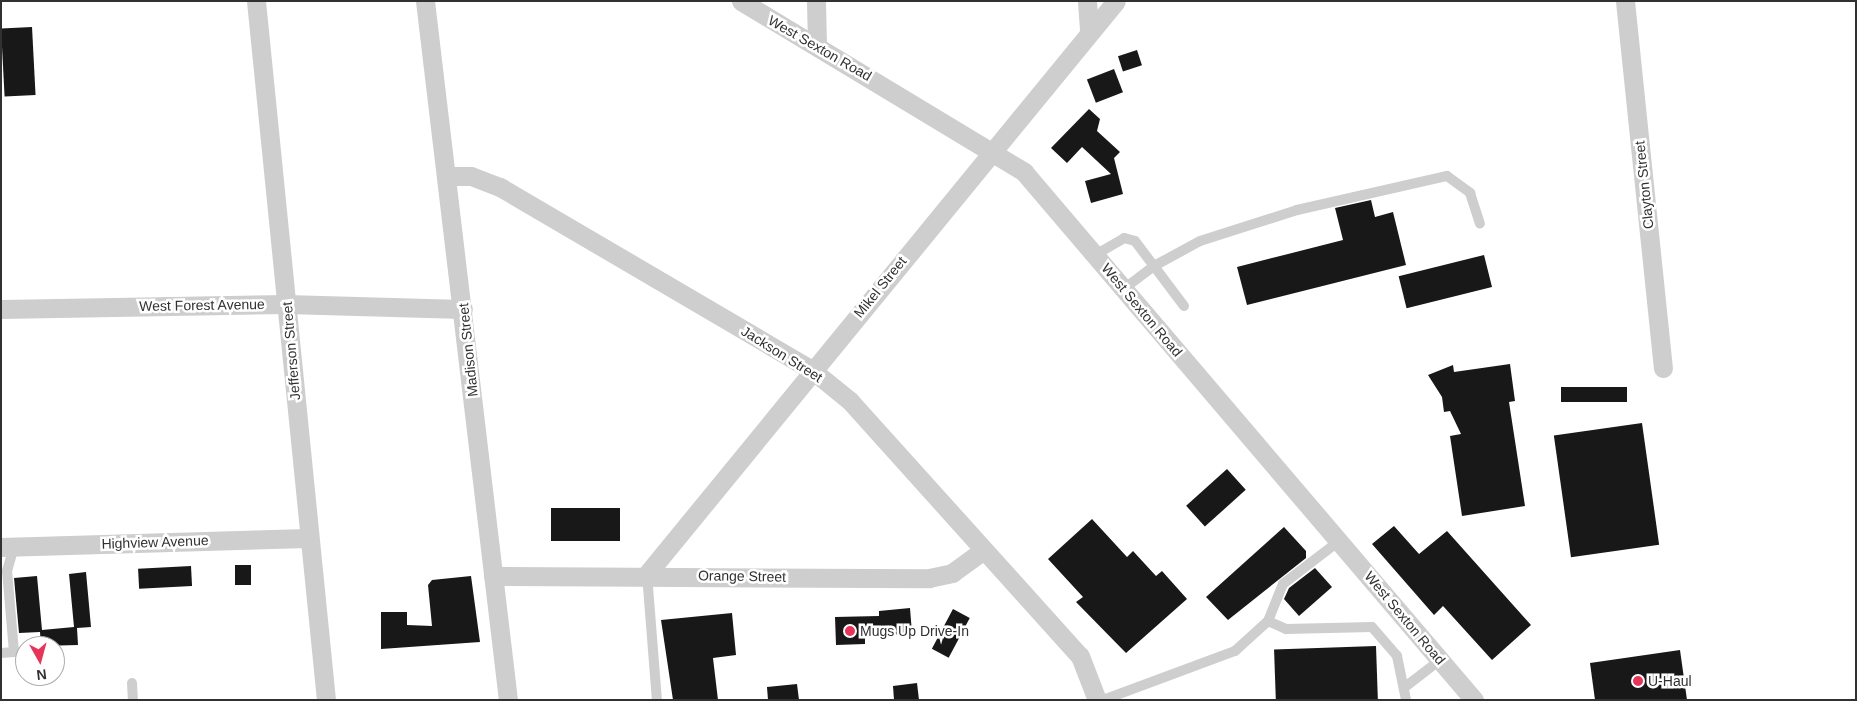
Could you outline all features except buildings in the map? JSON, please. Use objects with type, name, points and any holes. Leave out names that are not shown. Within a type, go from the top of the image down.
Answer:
[{"type":"street","name":"Jefferson Street","points":[[256,1],[308,538],[326,700]]},
{"type":"street","name":"Madison Street","points":[[425,1],[508,700]]},
{"type":"street","name":"West Sexton Road","points":[[741,1],[992,150],[1024,172],[1474,700]]},
{"type":"street","points":[[816,1],[817,46]]},
{"type":"street","points":[[1087,1],[1089,32]]},
{"type":"street","name":"Mikel Street","points":[[647,574],[992,150],[1116,1]]},
{"type":"street","name":"Clayton Street","points":[[1625,1],[1663,368]]},
{"type":"street","name":"Jackson Street","points":[[446,176],[472,176],[500,187],[812,370],[850,401],[982,551],[1080,656],[1097,700]]},
{"type":"street","name":"West Forest Avenue","points":[[1,309],[286,304],[463,309]]},
{"type":"street","name":"Highview Avenue","points":[[7,546],[308,538]]},
{"type":"street","name":"Orange Street","points":[[493,576],[647,574],[929,578],[952,573],[982,551]]},
{"type":"lane","points":[[1124,289],[1154,266],[1235,228],[1436,176],[1463,183],[1480,223]]},
{"type":"lane","points":[[1095,256],[1130,238],[1184,306]]},
{"type":"lane","points":[[1103,700],[1229,656],[1268,621],[1283,584],[1339,541]]},
{"type":"lane","points":[[1,653],[14,652],[7,571],[7,546]]},
{"type":"lane","points":[[647,574],[657,700]]},
{"type":"lane","points":[[1268,621],[1286,629],[1372,628],[1397,656],[1406,700]]},
{"type":"lane","points":[[1405,688],[1440,660]]},
{"type":"lane","points":[[132,683],[133,700]]},
{"type":"place","name":"Mugs Up Drive-In","points":[[850,631]]},
{"type":"place","name":"U-Haul","points":[[1638,681]]}]
